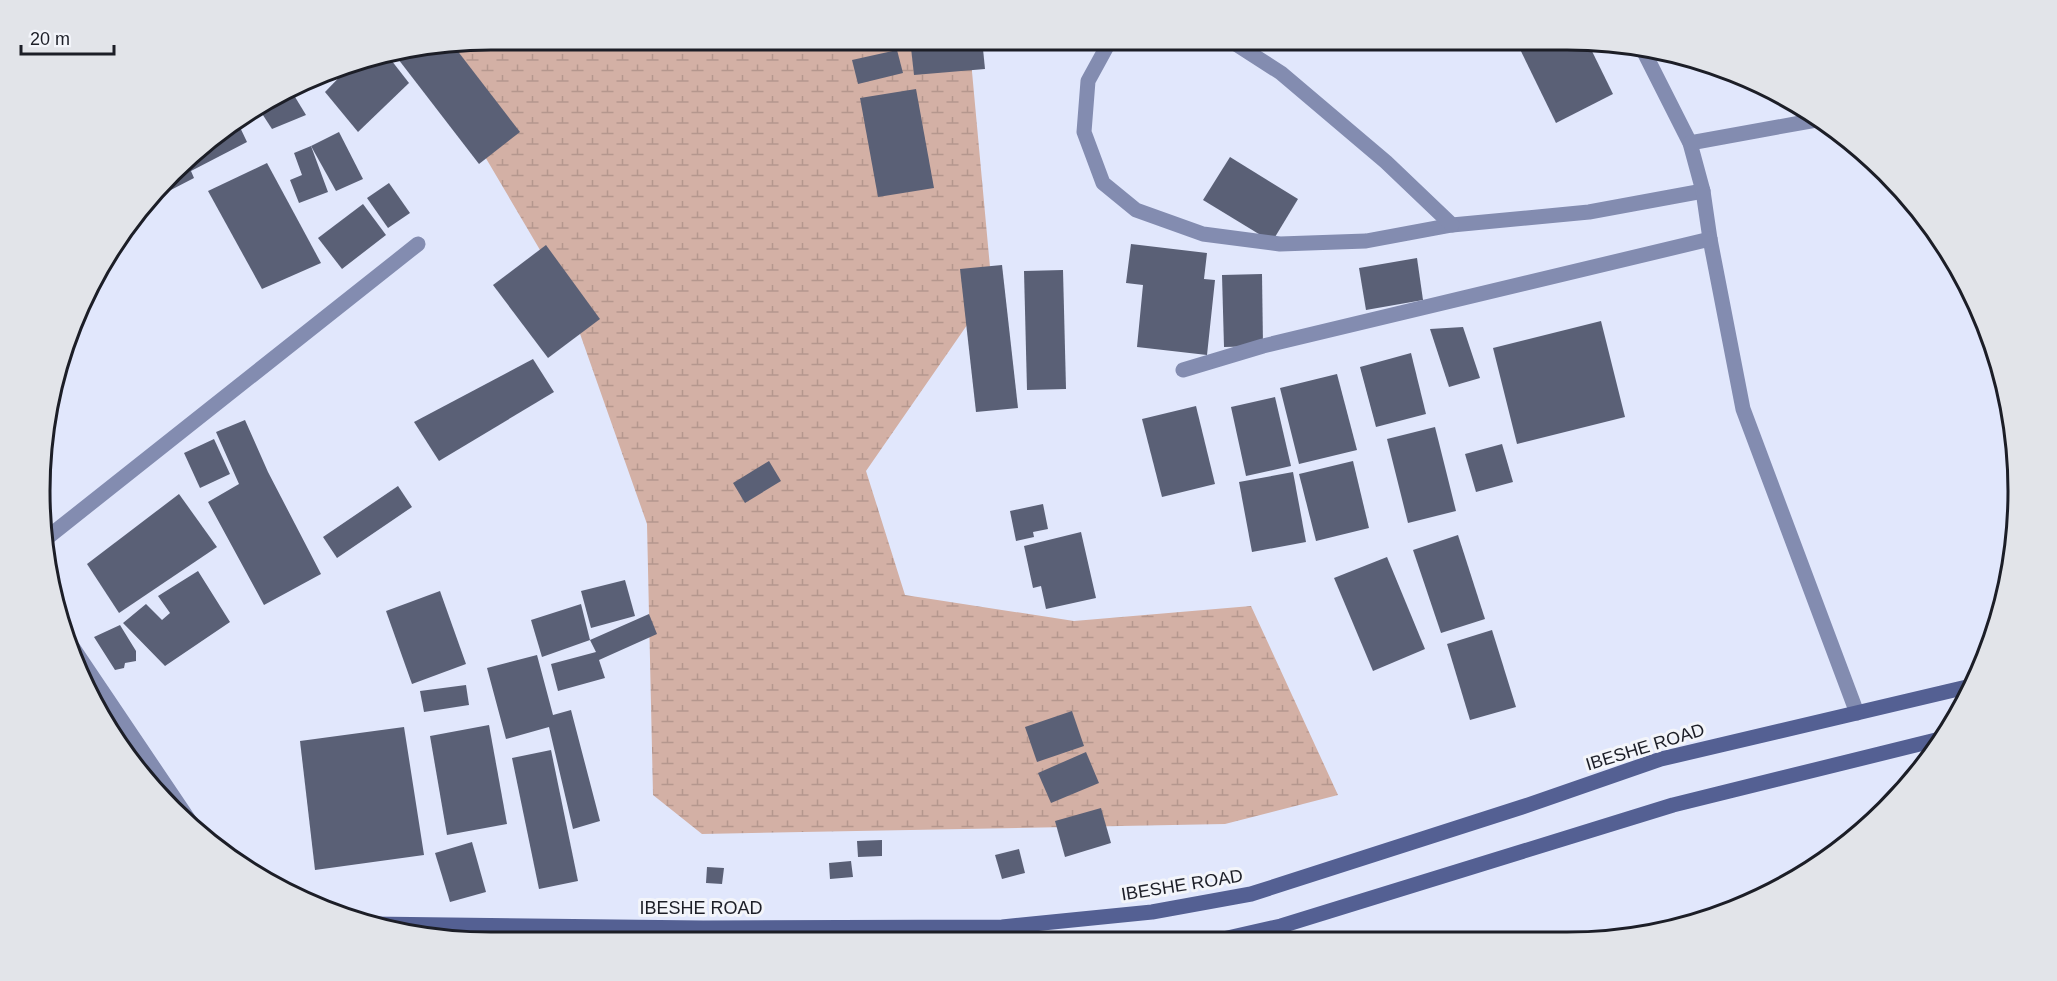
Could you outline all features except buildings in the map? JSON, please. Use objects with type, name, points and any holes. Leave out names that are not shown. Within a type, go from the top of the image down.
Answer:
[{"type":"main road","name":"IBESHE ROAD","points":[[413,925],[703,928],[1002,927],[1152,912],[1251,894],[1522,807],[1661,759],[1961,688]]},
{"type":"main road","points":[[1253,932],[1292,923],[1673,805],[1928,743]]},
{"type":"street","points":[[1105,50],[1088,81],[1084,132],[1103,183],[1136,210],[1203,234],[1280,244],[1366,241],[1452,225],[1589,212],[1703,191]]},
{"type":"street","points":[[1245,50],[1281,73],[1386,162],[1452,225]]},
{"type":"street","points":[[1646,57],[1690,143],[1703,191],[1743,409],[1857,713]]},
{"type":"street","points":[[1690,143],[1808,122]]},
{"type":"street","points":[[1184,370],[1263,346],[1710,239]]},
{"type":"street","points":[[52,534],[418,244]]},
{"type":"street","points":[[88,670],[171,794]]},
{"type":"green space","points":[[462,50],[970,50],[992,289],[866,471],[905,595],[1074,621],[1251,606],[1338,795],[1225,824],[702,834],[653,795],[647,524],[566,294],[425,54]]}]
